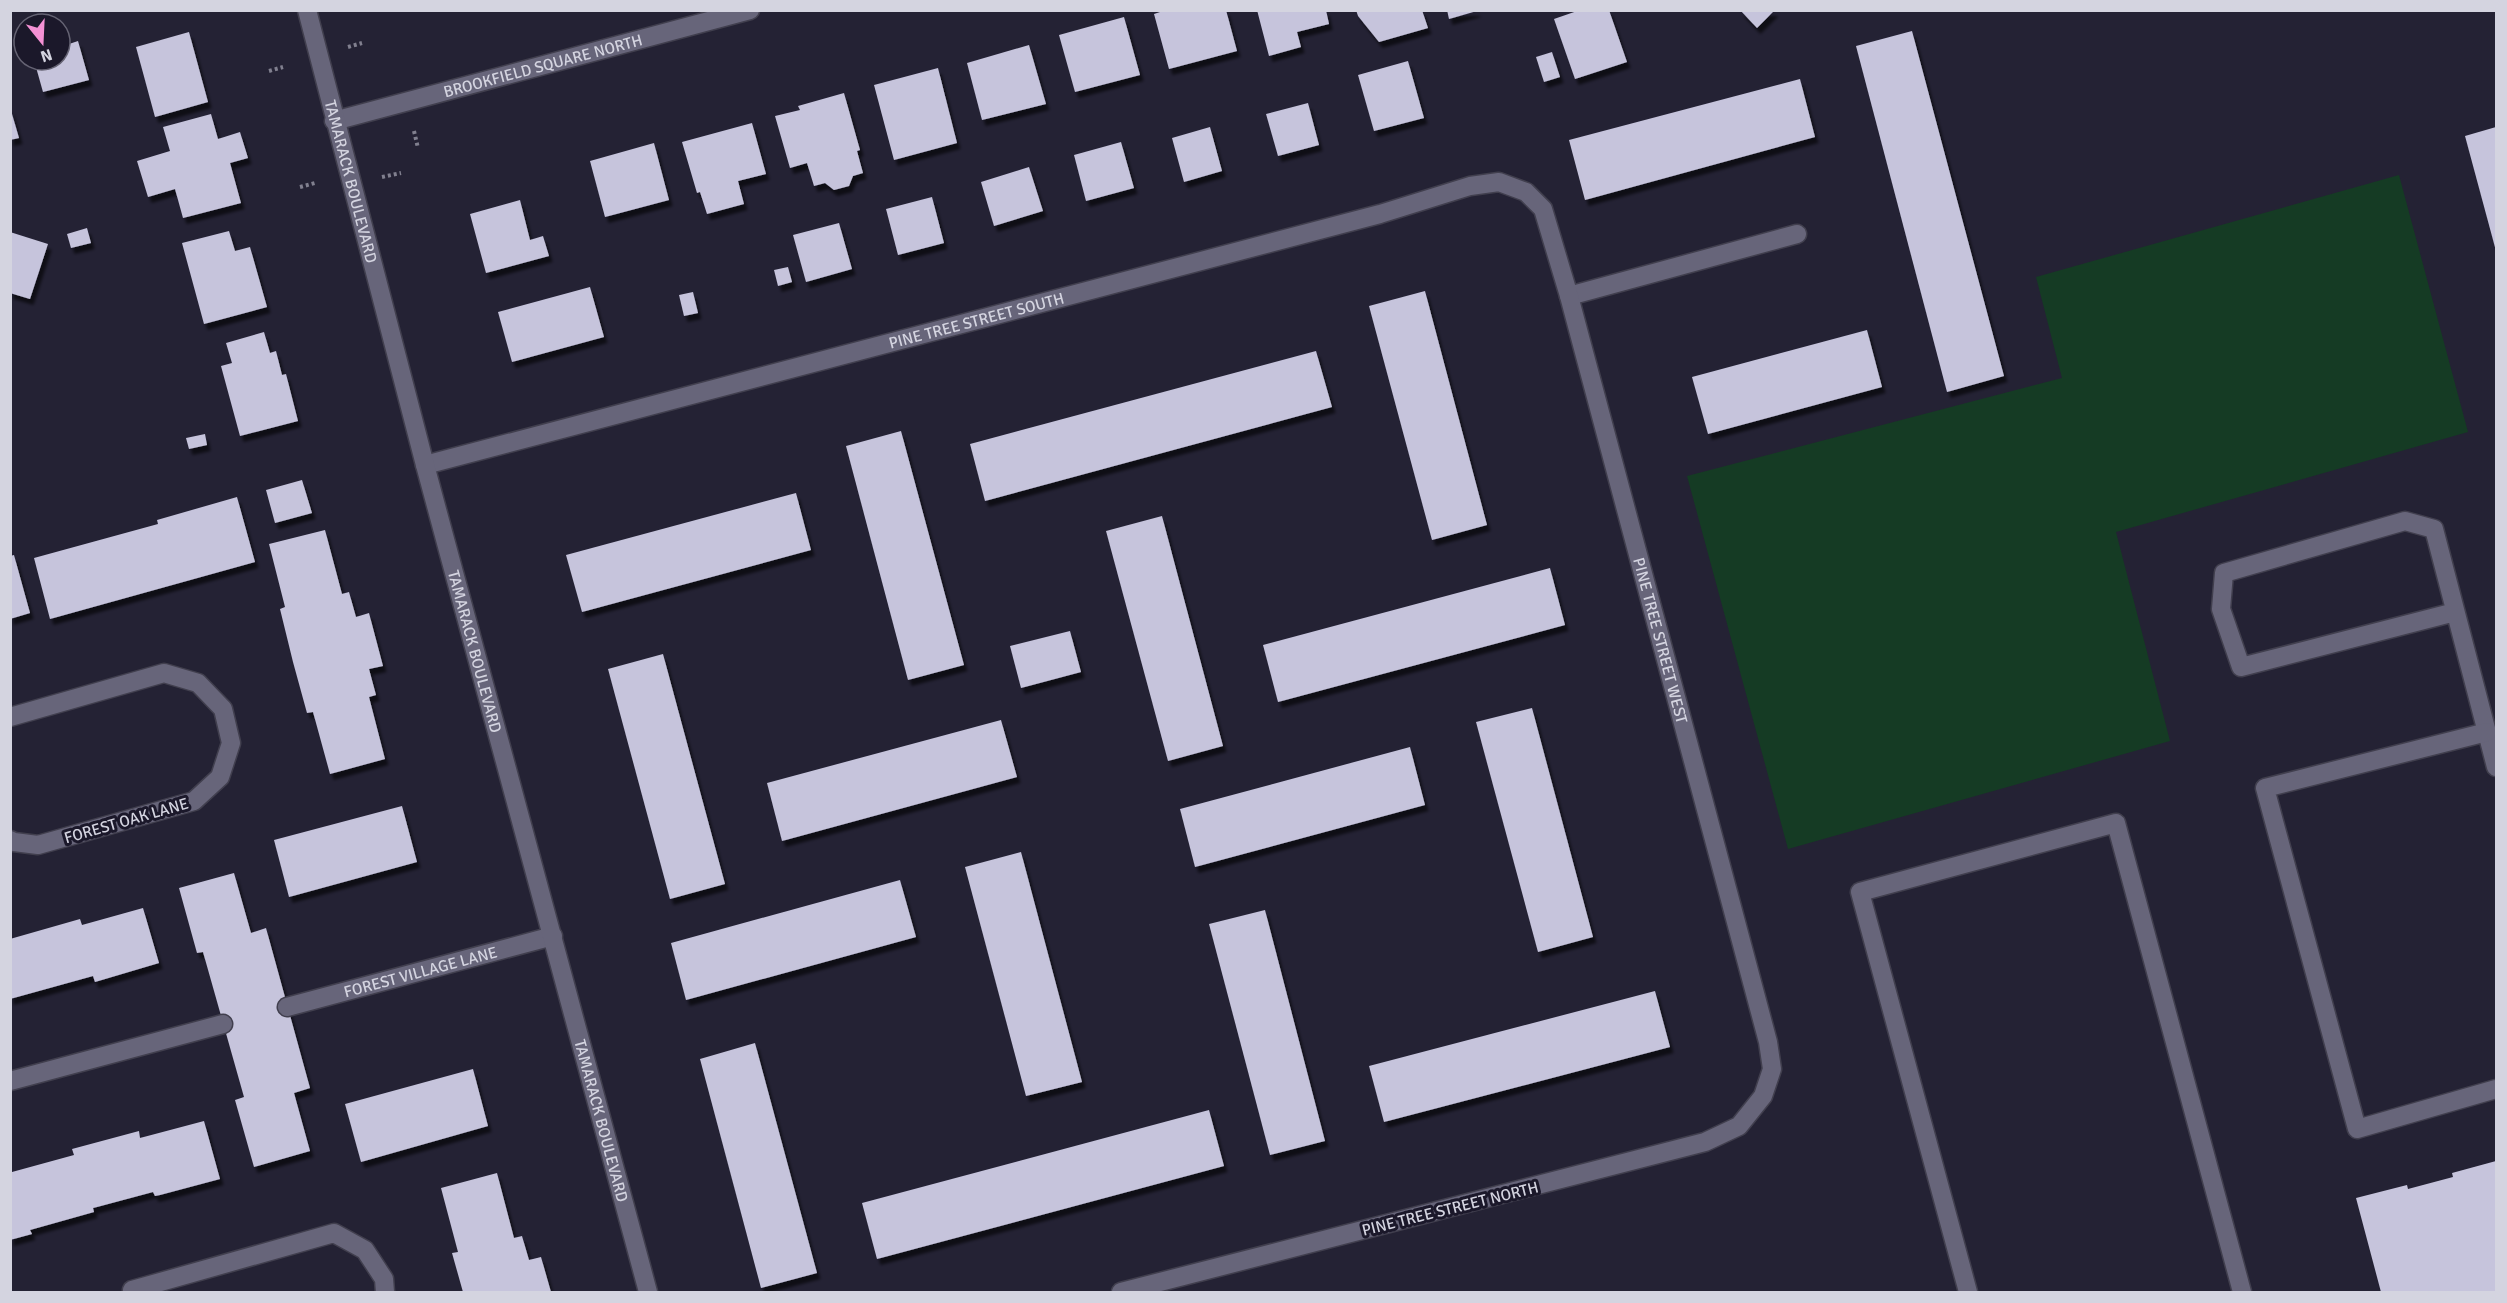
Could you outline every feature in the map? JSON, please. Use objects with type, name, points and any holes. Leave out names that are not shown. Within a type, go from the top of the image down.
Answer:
[{"type":"street","name":"TAMARACK BOULEVARD","points":[[307,10],[425,465],[648,1293]]},
{"type":"street","name":"BROOKFIELD SQUARE NORTH","points":[[334,121],[750,10]]},
{"type":"street","name":"PINE TREE STREET SOUTH","points":[[425,465],[1368,217],[1470,186],[1499,182],[1526,192]]},
{"type":"street","name":"PINE TREE STREET WEST","points":[[1526,192],[1543,209],[1569,296],[1768,1042],[1772,1069],[1763,1096]]},
{"type":"street","points":[[1569,296],[1797,234]]},
{"type":"street","points":[[2456,612],[2241,667],[2221,609],[2224,573],[2405,521],[2434,529],[2456,612],[2496,767]]},
{"type":"street","name":"FOREST OAK LANE","points":[[10,717],[164,673],[198,683],[223,709],[231,743],[220,777],[194,801],[38,845],[14,843],[10,840]]},
{"type":"street","points":[[2487,732],[2265,788],[2357,1129],[2496,1089]]},
{"type":"street","points":[[1968,1293],[1860,892],[2116,823],[2242,1293]]},
{"type":"street","name":"FOREST VILLAGE LANE","points":[[287,1007],[553,936]]},
{"type":"street","points":[[10,1081],[224,1024]]},
{"type":"street","name":"PINE TREE STREET NORTH","points":[[1121,1293],[1705,1142],[1739,1126],[1763,1096]]},
{"type":"street","points":[[129,1292],[334,1233],[365,1250],[384,1279],[385,1293]]},
{"type":"path","points":[[345,48],[362,43]]},
{"type":"path","points":[[269,71],[283,68]]},
{"type":"path","points":[[414,131],[418,148]]},
{"type":"path","points":[[379,177],[401,173]]},
{"type":"path","points":[[300,187],[315,183]]},
{"type":"green space","points":[[2399,175],[2468,432],[2116,532],[2170,741],[1788,849],[1687,476],[2062,378],[2036,277]]},
{"type":"building","points":[[1166,10],[1226,10],[1237,51],[1169,69],[1154,14]]},
{"type":"building","points":[[1257,10],[1326,10],[1329,24],[1297,32],[1301,47],[1269,56]]},
{"type":"building","points":[[1356,10],[1422,10],[1428,28],[1379,42],[1358,16]]},
{"type":"building","points":[[1447,10],[1477,10],[1477,11],[1449,19]]},
{"type":"building","points":[[1580,10],[1609,10],[1627,62],[1575,79],[1554,19]]},
{"type":"building","points":[[1740,10],[1775,10],[1757,28]]},
{"type":"building","points":[[1124,17],[1140,75],[1075,92],[1059,35]]},
{"type":"building","points":[[1912,31],[2004,376],[1947,392],[1856,46]]},
{"type":"building","points":[[189,32],[208,102],[155,117],[136,47]]},
{"type":"building","points":[[78,41],[89,80],[43,92],[37,72],[72,72],[72,43]]},
{"type":"building","points":[[1029,45],[1046,104],[982,120],[967,63]]},
{"type":"building","points":[[1552,52],[1560,77],[1544,82],[1536,57]]},
{"type":"building","points":[[1408,61],[1424,118],[1374,131],[1358,75]]},
{"type":"building","points":[[938,68],[957,143],[894,160],[874,85]]},
{"type":"building","points":[[1800,79],[1815,137],[1585,200],[1569,140]]},
{"type":"building","points":[[844,93],[860,150],[857,151],[863,173],[853,176],[849,186],[834,190],[825,183],[814,186],[807,163],[790,168],[775,116],[800,110],[798,106]]},
{"type":"building","points":[[1308,103],[1319,145],[1278,156],[1266,114]]},
{"type":"building","points":[[10,107],[19,138],[10,140]]},
{"type":"building","points":[[211,114],[218,139],[240,132],[248,158],[230,163],[241,203],[183,218],[175,189],[148,197],[137,161],[170,151],[163,127]]},
{"type":"building","points":[[752,123],[766,174],[738,181],[744,204],[707,214],[700,192],[697,193],[682,142]]},
{"type":"building","points":[[1210,127],[1222,171],[1184,182],[1172,138]]},
{"type":"building","points":[[2496,127],[2496,251],[2465,136]]},
{"type":"building","points":[[1121,142],[1134,188],[1086,201],[1074,155]]},
{"type":"building","points":[[654,143],[669,200],[605,217],[590,161]]},
{"type":"building","points":[[1029,167],[1043,211],[994,226],[981,182]]},
{"type":"building","points":[[932,197],[944,243],[898,255],[886,209]]},
{"type":"building","points":[[520,200],[530,240],[543,236],[549,256],[486,273],[470,214]]},
{"type":"building","points":[[839,223],[852,269],[806,282],[793,235]]},
{"type":"building","points":[[87,228],[91,243],[71,248],[67,234]]},
{"type":"building","points":[[229,231],[235,251],[250,247],[267,307],[204,324],[182,243]]},
{"type":"building","points":[[10,232],[48,244],[30,299],[10,293]]},
{"type":"building","points":[[788,267],[792,282],[778,286],[774,270]]},
{"type":"building","points":[[590,287],[604,337],[512,362],[498,312]]},
{"type":"building","points":[[1425,291],[1487,525],[1432,540],[1369,306]]},
{"type":"building","points":[[693,292],[698,313],[684,316],[679,295]]},
{"type":"building","points":[[1867,330],[1882,387],[1708,434],[1692,377]]},
{"type":"building","points":[[264,332],[270,353],[276,351],[282,375],[286,374],[298,421],[240,436],[221,366],[232,363],[226,343]]},
{"type":"building","points":[[1316,351],[1332,407],[985,501],[970,444]]},
{"type":"building","points":[[901,431],[964,665],[908,680],[846,446]]},
{"type":"building","points":[[205,434],[207,445],[189,449],[186,438]]},
{"type":"building","points":[[302,480],[312,513],[275,523],[266,490]]},
{"type":"building","points":[[796,493],[811,550],[582,612],[566,555]]},
{"type":"building","points":[[237,497],[255,562],[50,619],[34,558],[158,524],[157,520]]},
{"type":"building","points":[[1162,516],[1223,746],[1168,761],[1106,531]]},
{"type":"building","points":[[325,530],[342,594],[349,592],[356,617],[369,613],[383,666],[369,669],[376,695],[369,697],[385,759],[330,774],[313,712],[307,713],[293,662],[280,609],[285,607],[269,544]]},
{"type":"building","points":[[14,555],[30,613],[10,619],[10,556]]},
{"type":"building","points":[[1550,568],[1565,625],[1278,702],[1263,645]]},
{"type":"building","points":[[1070,631],[1081,672],[1021,688],[1010,646]]},
{"type":"building","points":[[663,654],[725,884],[670,899],[608,669]]},
{"type":"building","points":[[1532,708],[1593,937],[1538,952],[1476,722]]},
{"type":"building","points":[[1001,720],[1017,777],[782,841],[767,783]]},
{"type":"building","points":[[1410,747],[1425,805],[1195,867],[1180,809]]},
{"type":"building","points":[[402,806],[417,862],[289,897],[274,840]]},
{"type":"building","points":[[1021,852],[1082,1082],[1026,1096],[965,867]]},
{"type":"building","points":[[234,873],[251,933],[266,928],[310,1088],[294,1093],[310,1151],[254,1167],[235,1100],[244,1097],[203,952],[197,953],[179,888]]},
{"type":"building","points":[[900,880],[916,937],[686,1000],[671,943]]},
{"type":"building","points":[[143,908],[159,963],[95,982],[93,976],[10,999],[10,939],[80,919],[82,925]]},
{"type":"building","points":[[1265,910],[1325,1141],[1270,1155],[1209,924]]},
{"type":"building","points":[[1655,991],[1670,1047],[1384,1122],[1369,1066]]},
{"type":"building","points":[[755,1043],[817,1273],[761,1288],[700,1059]]},
{"type":"building","points":[[473,1069],[488,1126],[361,1162],[345,1104]]},
{"type":"building","points":[[1209,1110],[1224,1166],[877,1259],[862,1203]]},
{"type":"building","points":[[204,1121],[220,1179],[155,1196],[153,1192],[93,1208],[94,1212],[30,1230],[32,1234],[10,1240],[12,1172],[74,1155],[72,1149],[139,1131],[140,1138]]},
{"type":"building","points":[[2496,1161],[2496,1292],[2381,1292],[2356,1198],[2407,1185],[2408,1189],[2453,1177],[2452,1173]]},
{"type":"building","points":[[497,1173],[514,1238],[522,1236],[529,1260],[541,1257],[551,1292],[463,1292],[452,1253],[458,1252],[441,1188]]}]
